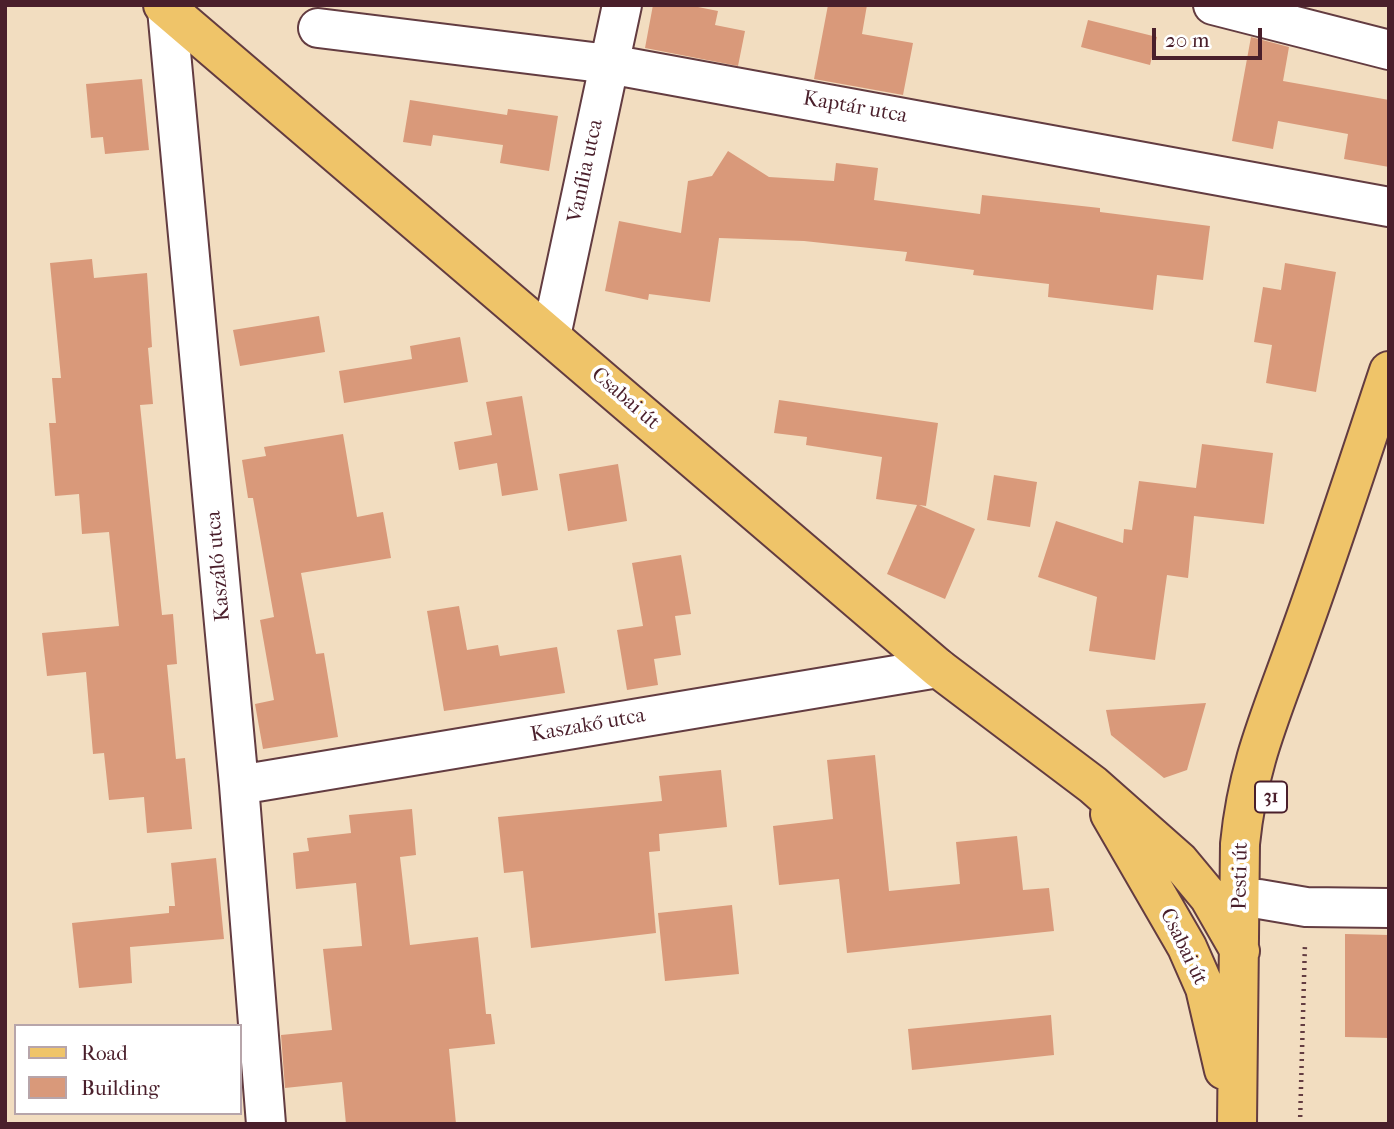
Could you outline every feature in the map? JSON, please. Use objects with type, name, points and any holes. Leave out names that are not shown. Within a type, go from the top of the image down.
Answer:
[{"type":"main road","name":"Csabai út","points":[[165,7],[938,668],[1093,785],[1179,861],[1209,897],[1240,951]]},
{"type":"main road","name":"Pesti út","points":[[1237,1123],[1244,799],[1259,741],[1298,641],[1389,371]]},
{"type":"main road","name":"Pesti út","points":[[1240,951],[1259,899],[1271,796],[1298,641]]},
{"type":"main road","name":"Csabai út","points":[[1093,785],[1187,947],[1205,988],[1237,1123]]},
{"type":"main road","points":[[1179,861],[1213,855],[1241,844]]},
{"type":"street","name":"Vanília utca","points":[[551,336],[622,5]]},
{"type":"street","points":[[1213,5],[1389,50]]},
{"type":"street","name":"Kaszáló utca","points":[[165,7],[239,785],[266,1124]]},
{"type":"street","name":"Kaptár utca","points":[[318,27],[609,64],[1389,207]]},
{"type":"street","name":"Kaszakő utca","points":[[239,785],[938,668]]},
{"type":"street","points":[[1259,899],[1306,907],[1389,908]]},
{"type":"path","points":[[1300,1124],[1306,907]]},
{"type":"building","points":[[653,5],[688,5],[718,11],[715,25],[745,31],[738,66],[645,48]]},
{"type":"building","points":[[828,5],[867,5],[862,34],[913,43],[903,95],[814,79]]},
{"type":"building","points":[[1088,20],[1157,37],[1150,65],[1081,47]]},
{"type":"building","points":[[1251,37],[1289,47],[1283,81],[1389,100],[1389,167],[1344,159],[1348,134],[1278,121],[1273,149],[1232,141]]},
{"type":"building","points":[[142,79],[149,150],[105,154],[103,137],[91,138],[86,84]]},
{"type":"building","points":[[410,100],[507,115],[508,109],[558,116],[549,171],[500,163],[503,145],[433,135],[431,146],[403,142]]},
{"type":"building","points":[[728,151],[769,177],[834,181],[836,163],[878,168],[874,200],[980,214],[982,195],[1100,208],[1100,212],[1210,226],[1203,280],[1157,275],[1153,310],[1048,297],[1049,284],[973,275],[974,270],[905,261],[907,252],[804,241],[719,238],[710,302],[649,294],[648,300],[605,291],[619,221],[681,233],[688,181],[712,176]]},
{"type":"building","points":[[92,259],[94,278],[147,273],[152,347],[148,348],[153,404],[140,405],[162,615],[173,614],[177,664],[167,665],[176,759],[185,758],[192,829],[147,833],[144,797],[109,800],[104,753],[93,754],[86,672],[47,676],[42,633],[119,626],[109,532],[82,534],[79,494],[55,496],[49,423],[56,423],[52,378],[61,378],[50,263]]},
{"type":"building","points":[[1285,263],[1336,272],[1316,392],[1266,383],[1272,345],[1254,342],[1263,287],[1281,290]]},
{"type":"building","points":[[319,316],[325,352],[240,366],[233,330]]},
{"type":"building","points":[[460,337],[468,382],[344,403],[339,371],[412,359],[410,346]]},
{"type":"building","points":[[522,396],[538,490],[502,496],[497,463],[459,470],[454,442],[492,435],[486,402]]},
{"type":"building","points":[[779,400],[938,423],[926,506],[919,505],[975,529],[945,599],[887,574],[917,505],[876,499],[882,457],[806,445],[807,437],[774,433]]},
{"type":"building","points":[[343,434],[357,517],[383,512],[391,558],[301,573],[316,654],[324,653],[338,737],[263,749],[255,704],[274,700],[260,620],[274,617],[253,498],[248,498],[242,460],[266,456],[264,447]]},
{"type":"building","points":[[1202,444],[1273,453],[1264,524],[1194,516],[1188,578],[1167,575],[1155,660],[1089,651],[1097,597],[1038,577],[1056,521],[1123,543],[1124,529],[1132,530],[1139,481],[1196,488]]},
{"type":"building","points":[[618,464],[627,521],[568,531],[559,474]]},
{"type":"building","points":[[994,475],[1037,482],[1030,527],[987,520]]},
{"type":"building","points":[[681,555],[691,614],[675,616],[681,655],[654,659],[658,685],[627,690],[617,630],[643,626],[632,563]]},
{"type":"building","points":[[459,606],[467,650],[498,645],[500,656],[557,647],[565,693],[444,711],[427,611]]},
{"type":"building","points":[[1206,703],[1187,770],[1164,778],[1111,735],[1106,710]]},
{"type":"building","points":[[875,755],[889,891],[960,884],[956,842],[1017,836],[1023,890],[1049,888],[1054,931],[847,953],[839,879],[779,885],[773,826],[833,819],[827,760]]},
{"type":"building","points":[[721,770],[727,827],[659,834],[660,851],[649,852],[656,933],[531,948],[523,871],[504,873],[498,817],[662,801],[659,776]]},
{"type":"building","points":[[412,809],[416,855],[400,857],[410,945],[478,937],[486,1014],[491,1014],[495,1044],[449,1049],[456,1124],[346,1124],[342,1082],[285,1088],[281,1035],[332,1030],[323,949],[362,946],[356,883],[296,889],[293,853],[309,851],[307,838],[351,833],[349,815]]},
{"type":"building","points":[[216,858],[224,939],[130,947],[132,983],[79,988],[72,923],[169,913],[169,906],[175,906],[171,863]]},
{"type":"building","points":[[732,905],[739,974],[665,981],[658,913]]},
{"type":"building","points":[[1345,934],[1389,935],[1389,1038],[1345,1037]]},
{"type":"building","points":[[1051,1015],[1054,1055],[912,1070],[908,1029]]}]
